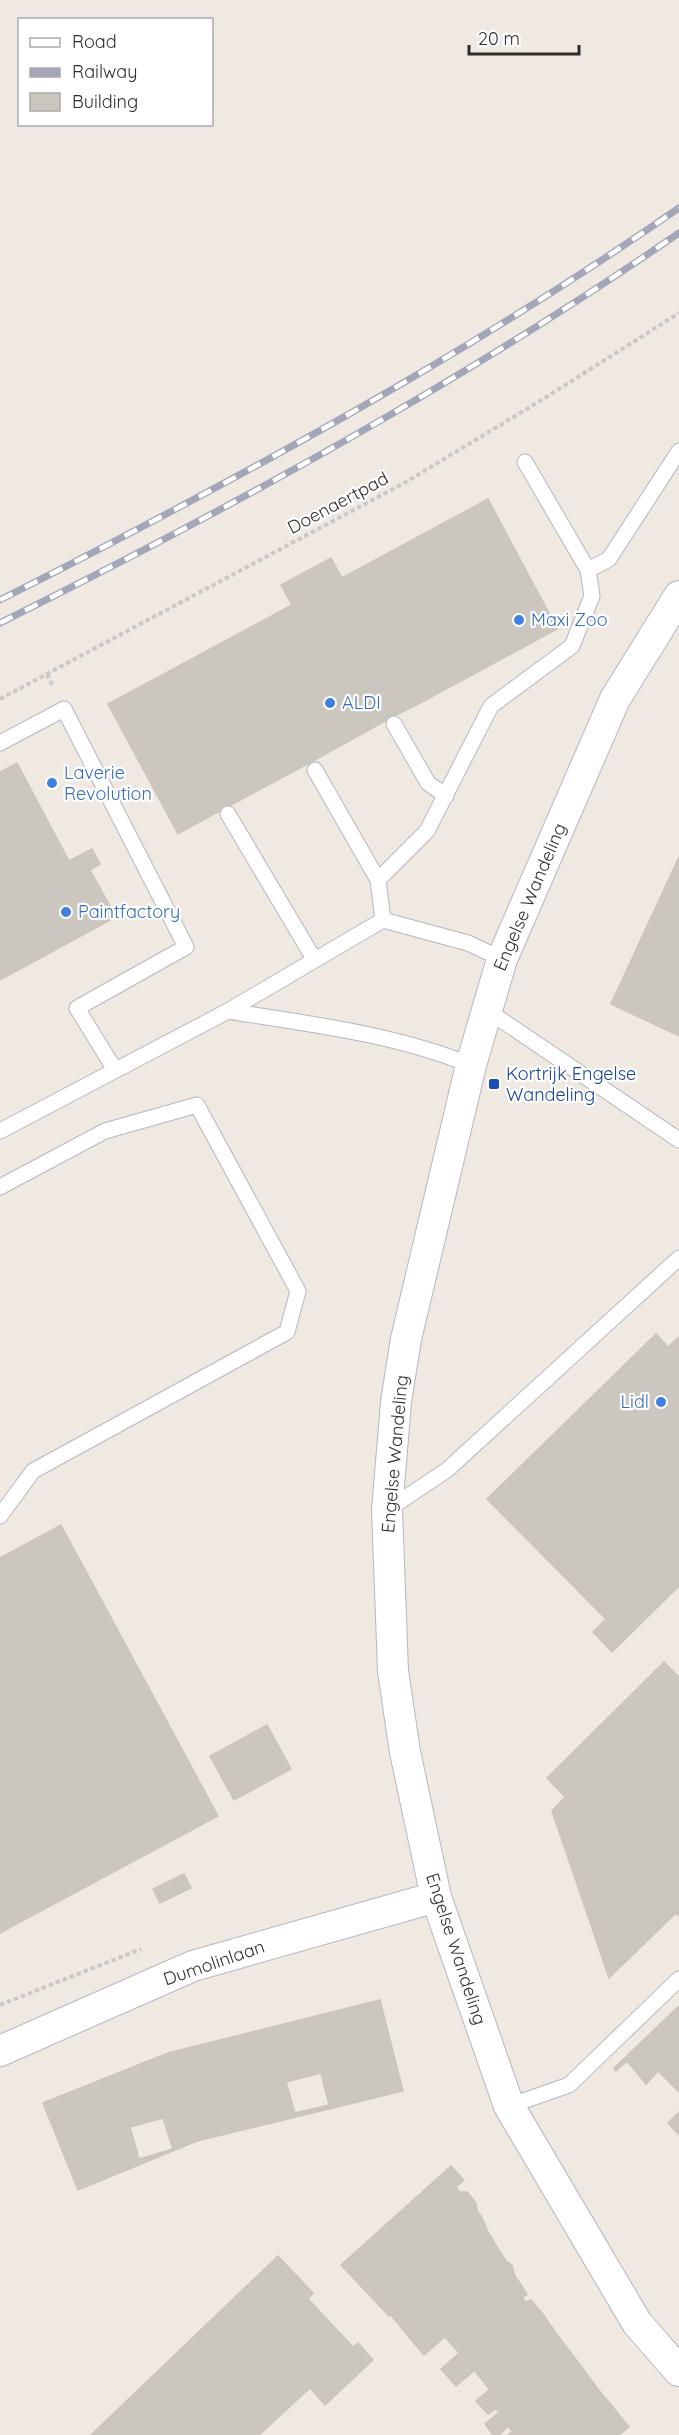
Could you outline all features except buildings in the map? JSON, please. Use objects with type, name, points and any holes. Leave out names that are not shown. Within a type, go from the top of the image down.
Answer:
[{"type":"street","name":"Engelse Wandeling","points":[[679,596],[615,699],[502,958],[471,1065],[406,1339],[396,1402],[387,1510],[393,1671],[405,1752],[436,1897],[509,2106],[637,2323],[679,2371]]},
{"type":"street","name":"Dumolinlaan","points":[[0,2051],[193,1966],[436,1897]]},
{"type":"lane","points":[[588,570],[609,559],[679,451]]},
{"type":"lane","points":[[378,880],[427,831],[491,706],[572,646],[592,596],[588,570],[525,462]]},
{"type":"lane","points":[[0,743],[64,709],[186,947],[77,1008],[115,1070]]},
{"type":"lane","points":[[394,724],[428,783],[446,796]]},
{"type":"lane","points":[[315,770],[378,880],[383,920]]},
{"type":"lane","points":[[228,814],[314,959]]},
{"type":"lane","points":[[0,1131],[228,1011],[383,920],[468,943],[502,958]]},
{"type":"lane","points":[[228,1011],[342,1029],[444,1054],[471,1065]]},
{"type":"lane","points":[[488,1011],[679,1140]]},
{"type":"lane","points":[[0,1187],[105,1131],[197,1105],[298,1291],[287,1332],[33,1471],[0,1515]]},
{"type":"lane","points":[[387,1510],[447,1470],[679,1258]]},
{"type":"lane","points":[[509,2106],[568,2085],[679,1979]]},
{"type":"path","name":"Doenaertpad","points":[[0,699],[406,482],[679,313]]},
{"type":"railway","points":[[0,600],[174,510],[346,416],[515,316],[679,208]]},
{"type":"railway","points":[[0,623],[261,488],[346,440],[515,340],[679,233]]},
{"type":"place","name":"Maxi Zoo","points":[[519,620]]},
{"type":"place","name":"ALDI","points":[[330,703]]},
{"type":"place","name":"Laverie Revolution","points":[[52,783]]},
{"type":"place","name":"Paintfactory","points":[[66,912]]},
{"type":"place","name":"Kortrijk Engelse Wandeling","points":[[494,1084]]},
{"type":"place","name":"Lidl","points":[[661,1402]]}]
